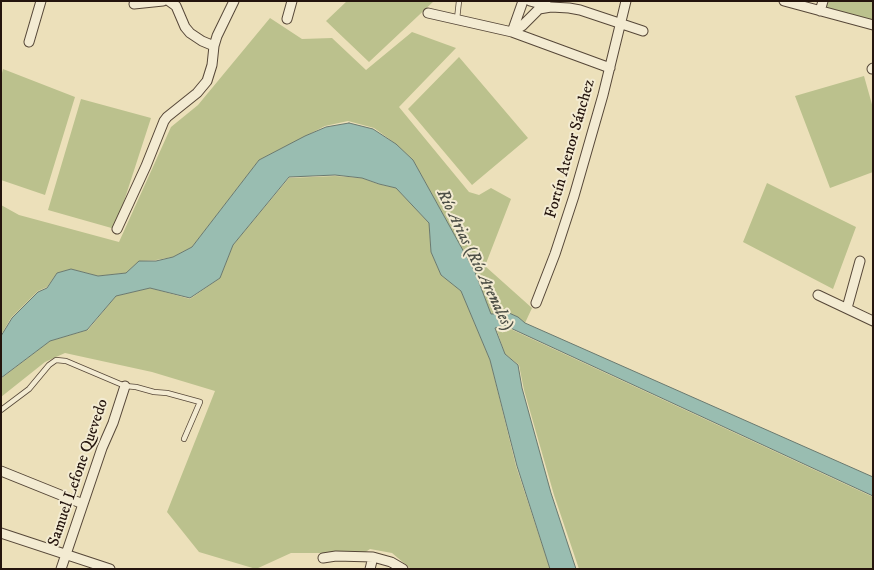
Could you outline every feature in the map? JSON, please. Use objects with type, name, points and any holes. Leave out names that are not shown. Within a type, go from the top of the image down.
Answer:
[{"type":"street","points":[[29,42],[42,1]]},
{"type":"street","points":[[134,4],[162,1]]},
{"type":"street","points":[[169,1],[176,6],[185,27],[190,33],[202,42],[214,46]]},
{"type":"street","points":[[117,229],[144,172],[164,121],[197,93],[207,81],[212,65],[214,46],[217,36],[234,1]]},
{"type":"street","points":[[287,19],[292,1]]},
{"type":"street","points":[[512,32],[523,1]]},
{"type":"street","points":[[530,1],[551,7],[580,10],[643,32]]},
{"type":"street","name":"Fortín Atenor Sánchez","points":[[536,304],[555,254],[574,196],[610,68],[626,1]]},
{"type":"street","points":[[784,1],[873,25]]},
{"type":"street","points":[[820,11],[823,1]]},
{"type":"street","points":[[512,32],[522,26],[539,9],[551,7]]},
{"type":"street","points":[[428,13],[512,32],[610,68]]},
{"type":"street","points":[[847,308],[860,261]]},
{"type":"street","points":[[818,295],[873,322]]},
{"type":"street","name":"Samuel Lefone Quevedo","points":[[61,569],[102,448],[113,423],[125,386]]},
{"type":"street","points":[[1,471],[83,504]]},
{"type":"street","points":[[1,533],[110,569]]},
{"type":"street","points":[[323,558],[336,556],[373,557],[390,562],[403,569]]},
{"type":"street","points":[[370,569],[373,557]]},
{"type":"lane","points":[[457,19],[459,1]]},
{"type":"lane","points":[[1,410],[29,389],[49,365],[56,360],[66,361],[125,386],[167,393],[200,402],[184,439]]},
{"type":"green space","points":[[347,1],[434,1],[369,62],[326,21]]},
{"type":"green space","points":[[826,1],[873,1],[873,21],[824,9]]},
{"type":"green space","points":[[270,18],[302,39],[332,38],[366,70],[412,32],[456,48],[399,107],[469,192],[479,195],[491,188],[511,199],[485,266],[532,308],[525,323],[518,317],[509,313],[491,314],[475,272],[413,160],[396,144],[374,128],[348,121],[325,126],[259,160],[192,247],[173,257],[139,261],[126,273],[98,276],[71,269],[57,273],[47,287],[38,291],[11,318],[1,335],[1,205],[19,215],[119,242],[171,127],[198,105]]},
{"type":"green space","points":[[459,57],[528,138],[472,185],[408,109]]},
{"type":"green space","points":[[3,69],[75,97],[45,195],[1,180],[1,77]]},
{"type":"green space","points":[[864,76],[873,108],[873,172],[830,188],[795,96]]},
{"type":"green space","points":[[81,99],[151,118],[115,229],[48,210]]},
{"type":"green space","points":[[335,176],[362,178],[378,184],[396,188],[429,223],[431,252],[441,275],[461,291],[490,360],[516,466],[550,569],[411,569],[392,553],[370,549],[364,553],[291,553],[256,569],[199,552],[167,512],[215,391],[152,372],[65,353],[45,362],[1,397],[1,380],[3,377],[50,341],[88,330],[116,296],[150,288],[190,299],[220,278],[233,245],[289,178]]},
{"type":"green space","points":[[767,183],[856,227],[833,289],[743,242]]},
{"type":"green space","points":[[504,326],[873,497],[873,569],[579,569],[554,495],[524,390],[519,365],[505,354],[496,328]]},
{"type":"water","points":[[349,123],[373,129],[396,144],[413,160],[475,272],[491,314],[509,313],[518,317],[525,323],[873,477],[873,496],[504,325],[495,328],[505,354],[518,365],[522,388],[551,493],[576,569],[550,569],[517,466],[490,360],[461,291],[441,275],[431,252],[429,223],[396,188],[362,178],[335,175],[289,177],[233,245],[220,278],[190,298],[150,288],[116,296],[87,330],[50,341],[1,378],[1,336],[12,318],[38,292],[47,288],[57,273],[71,269],[98,276],[126,273],[139,261],[156,261],[173,257],[192,247],[259,160],[305,136],[326,127]]},
{"type":"water label","name":"Río Arias (Río Arenales)","points":[[474,260]]}]
